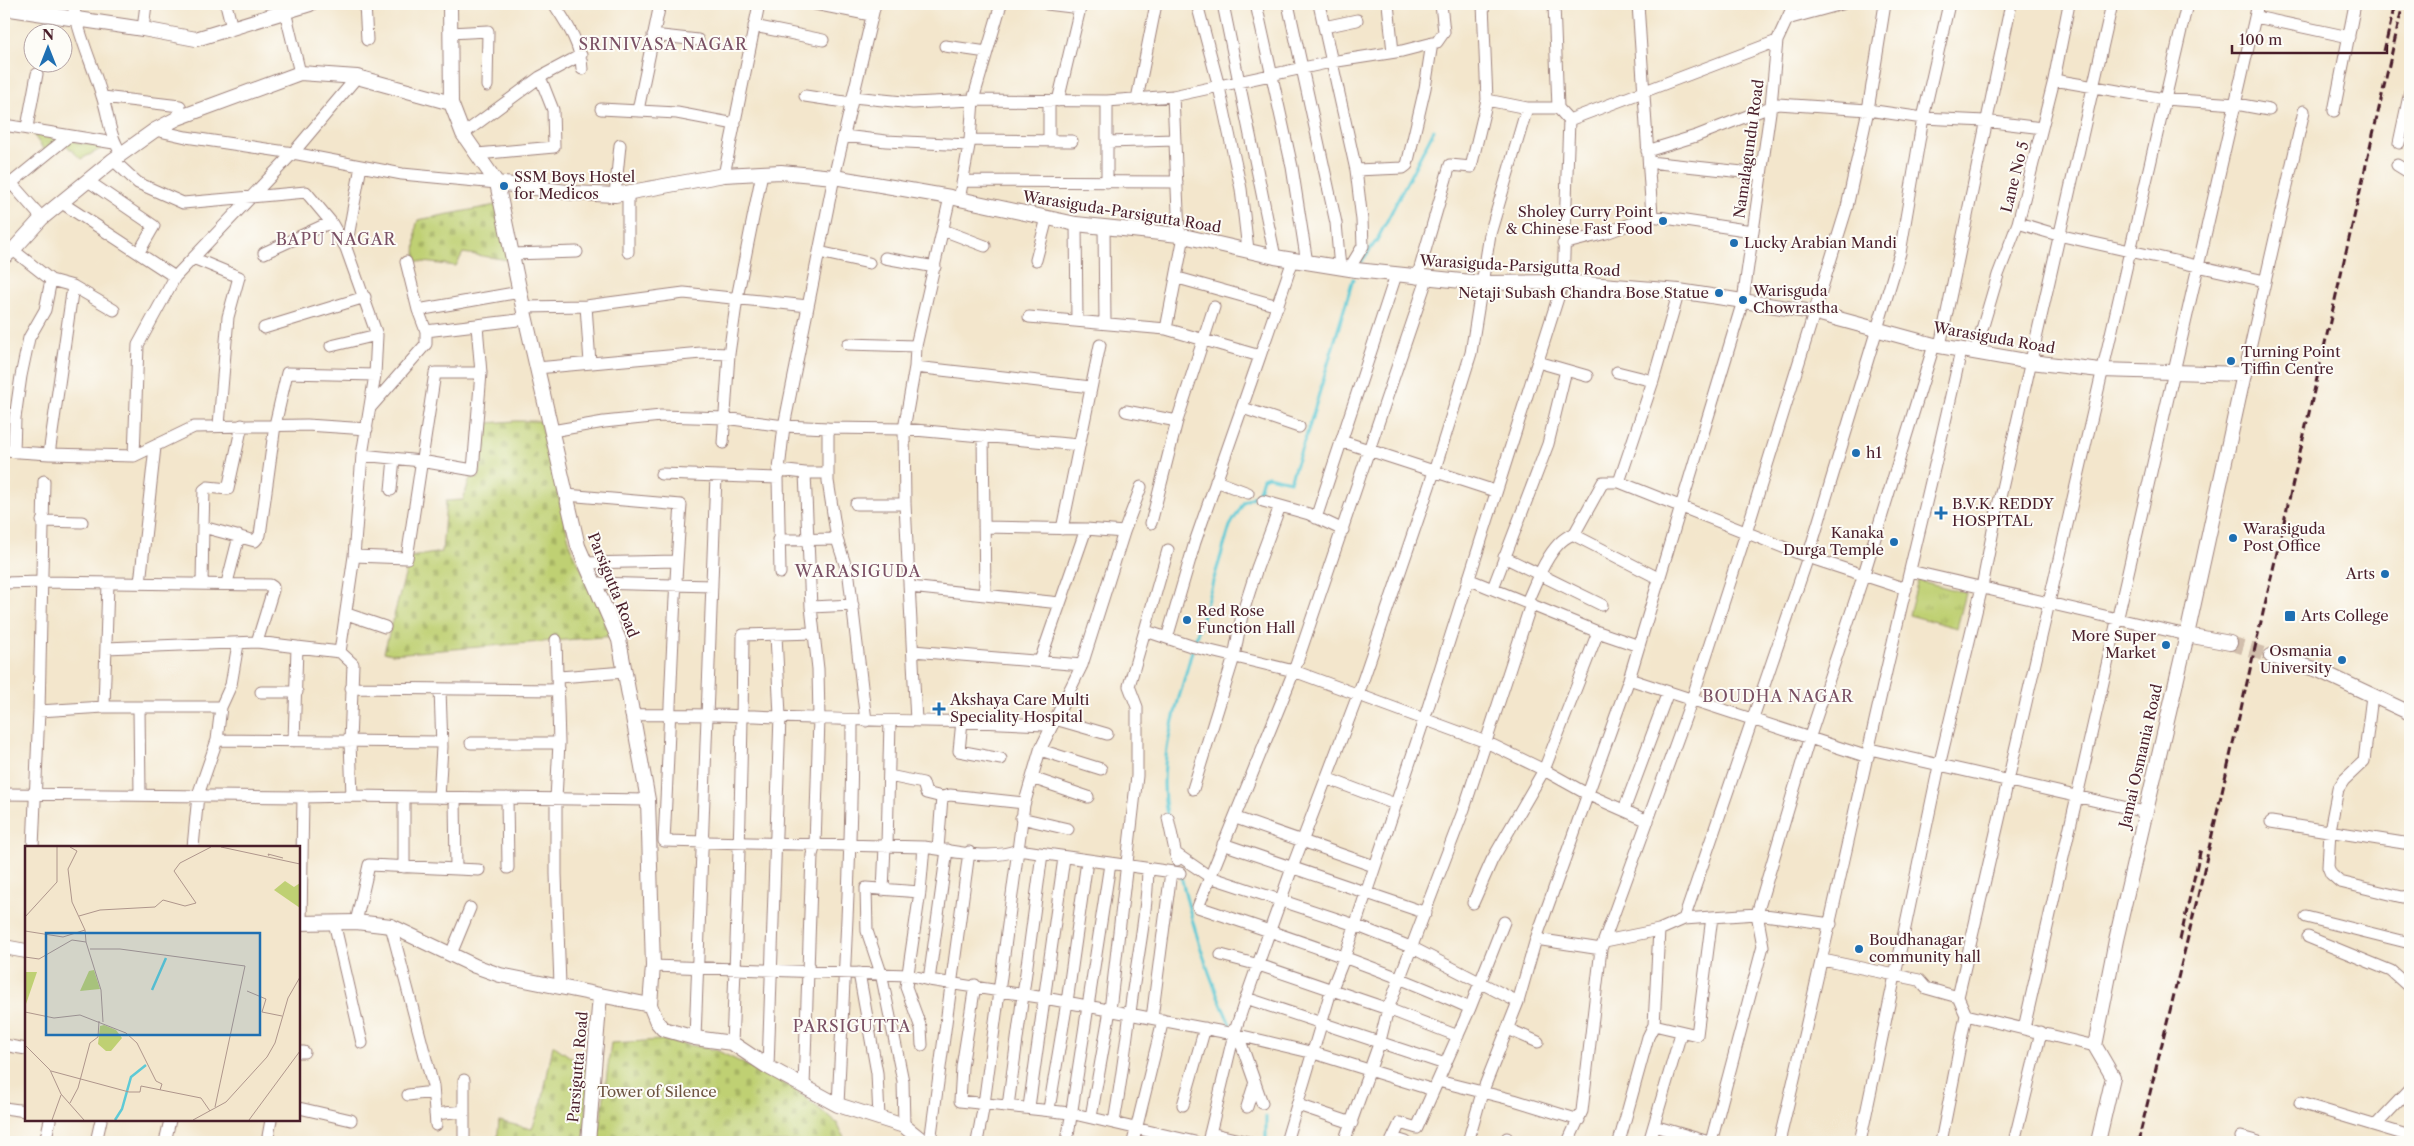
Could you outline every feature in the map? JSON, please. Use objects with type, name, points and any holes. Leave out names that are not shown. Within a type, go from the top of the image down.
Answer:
[{"type":"street","points":[[73,4],[75,19],[103,98],[116,152],[138,183],[183,203],[306,192],[331,222],[346,248],[377,335],[375,375],[362,456],[354,556],[340,652]]},
{"type":"street","points":[[143,29],[146,4]]},
{"type":"street","points":[[226,4],[232,28]]},
{"type":"street","points":[[4,8],[196,39],[291,8],[310,4]]},
{"type":"street","points":[[364,4],[366,40]]},
{"type":"street","points":[[450,4],[451,103],[463,134],[497,183]]},
{"type":"street","points":[[556,4],[568,25],[581,55],[582,69]]},
{"type":"street","points":[[638,110],[660,4]]},
{"type":"street","points":[[724,175],[759,4]]},
{"type":"street","points":[[815,4],[871,15]]},
{"type":"street","points":[[780,573],[778,474],[784,426],[818,252],[874,4]]},
{"type":"street","points":[[913,721],[913,651],[905,504],[904,429],[916,367],[916,346],[935,267],[940,234],[962,181],[969,142],[973,100],[1001,4]]},
{"type":"street","points":[[1047,4],[1080,6],[1054,101],[1049,141]]},
{"type":"street","points":[[1137,98],[1156,4]]},
{"type":"street","points":[[1197,4],[1219,87],[1241,189],[1248,250]]},
{"type":"street","points":[[1223,4],[1241,82],[1276,257]]},
{"type":"street","points":[[1167,638],[1195,542],[1260,356],[1278,306],[1300,261],[1292,167],[1256,4]]},
{"type":"street","points":[[1288,4],[1345,268]]},
{"type":"street","points":[[1319,4],[1356,170],[1362,220],[1363,246],[1345,268]]},
{"type":"street","points":[[1388,4],[1394,52]]},
{"type":"street","points":[[805,96],[913,103],[973,100],[1107,101],[1173,96],[1331,62],[1432,44],[1437,42],[1444,32],[1441,4]]},
{"type":"street","points":[[1470,1008],[1400,977],[1345,956],[1198,908],[1294,671],[1370,451],[1422,278],[1450,165],[1471,167],[1487,100],[1483,4]]},
{"type":"street","points":[[1286,1142],[1331,991],[1345,956],[1424,720],[1495,491],[1563,282],[1569,120],[1558,108],[1554,4]]},
{"type":"street","points":[[1638,4],[1652,216]]},
{"type":"street","name":"Namalagundu Road","points":[[1468,1142],[1482,1093],[1518,1002],[1536,939],[1629,679],[1682,509],[1743,301],[1771,105],[1777,41],[1794,4]]},
{"type":"street","points":[[1787,19],[1825,6],[1842,4]]},
{"type":"street","points":[[1568,1142],[1582,1111],[1603,945],[1692,699],[1746,533],[1847,207],[1868,110],[1885,4]]},
{"type":"street","points":[[1684,919],[1808,557],[1900,253],[1922,118],[1949,4]]},
{"type":"street","points":[[1654,1126],[1710,1142],[1763,946],[1757,914],[1809,739],[1937,346],[2010,4]]},
{"type":"street","name":"Lane No 5","points":[[1975,354],[1998,275],[2018,223],[2054,80],[2069,4]]},
{"type":"street","points":[[1860,1142],[1940,766],[1982,587],[2058,235],[2112,4]]},
{"type":"street","points":[[1940,1142],[1966,1015],[1958,997],[2050,602],[2100,370],[2187,4]]},
{"type":"street","points":[[2024,1028],[2258,4]]},
{"type":"street","points":[[2334,111],[2355,4]]},
{"type":"street","points":[[291,8],[300,73]]},
{"type":"street","points":[[2256,17],[2349,37]]},
{"type":"street","points":[[1324,26],[1357,20]]},
{"type":"street","points":[[754,26],[823,40]]},
{"type":"street","points":[[450,33],[488,31],[486,86]]},
{"type":"street","points":[[653,35],[698,40]]},
{"type":"street","points":[[1569,120],[1777,41]]},
{"type":"street","points":[[1356,170],[1403,168],[1407,164],[1425,88],[1432,44]]},
{"type":"street","points":[[945,46],[987,52]]},
{"type":"street","points":[[463,134],[540,77],[581,55]]},
{"type":"street","points":[[114,310],[73,286],[51,280],[8,254],[42,218],[88,181],[116,152],[178,118],[300,73],[357,77],[451,103]]},
{"type":"street","points":[[28,127],[37,74]]},
{"type":"street","points":[[134,456],[138,345],[175,277],[293,153],[357,77]]},
{"type":"street","points":[[477,154],[554,147],[553,110],[540,77]]},
{"type":"street","points":[[2054,80],[2164,99],[2236,104],[2269,110]]},
{"type":"street","points":[[2398,143],[2410,91]]},
{"type":"street","points":[[1166,329],[1178,278],[1181,236],[1176,182],[1173,96]]},
{"type":"street","points":[[103,98],[180,106],[178,118]]},
{"type":"street","points":[[1487,100],[1527,108],[1558,108]]},
{"type":"street","points":[[1107,101],[1107,182]]},
{"type":"street","points":[[1648,157],[1771,105],[1778,104],[1868,110],[1922,118],[1985,121],[2042,128]]},
{"type":"street","points":[[1248,1142],[1209,1138],[1232,1029],[1260,964],[1292,868],[1358,695],[1434,472],[1471,353],[1490,234],[1527,108]]},
{"type":"street","points":[[601,109],[678,113],[735,124]]},
{"type":"street","points":[[2244,374],[2304,111]]},
{"type":"street","points":[[4,125],[28,127],[70,136],[116,152]]},
{"type":"street","points":[[155,130],[186,138],[293,153],[402,174],[497,183]]},
{"type":"street","points":[[42,218],[8,186],[70,136]]},
{"type":"street","points":[[844,136],[886,140],[969,142],[1072,141]]},
{"type":"street","points":[[1107,142],[1175,140]]},
{"type":"street","points":[[620,145],[622,194],[628,252]]},
{"type":"street","points":[[1648,157],[1761,174]]},
{"type":"street","points":[[2397,165],[2410,173]]},
{"type":"street","points":[[346,248],[361,166]]},
{"type":"street","name":"Warasiguda-Parsigutta Road","points":[[497,183],[574,193],[622,194],[724,175],[781,172],[834,177],[1076,224],[1181,236],[1276,257],[1396,275],[1481,283],[1563,282],[1679,291],[1743,301]]},
{"type":"street","points":[[723,444],[729,354],[737,298],[762,173]]},
{"type":"street","points":[[88,181],[154,226],[139,252]]},
{"type":"street","points":[[962,181],[1176,182]]},
{"type":"street","name":"Parsigutta Road","points":[[497,183],[524,313],[566,495],[584,563],[619,640],[625,672],[631,715],[648,800],[653,966],[650,1005]]},
{"type":"street","points":[[62,203],[175,277]]},
{"type":"street","points":[[1563,244],[1606,233],[1652,216],[1752,231]]},
{"type":"street","points":[[1036,260],[1047,218]]},
{"type":"street","points":[[264,253],[331,222]]},
{"type":"street","points":[[2018,223],[2058,235],[2265,281]]},
{"type":"street","points":[[1076,224],[1077,321]]},
{"type":"street","points":[[1104,227],[1105,322]]},
{"type":"street","points":[[940,234],[985,246]]},
{"type":"street","points":[[512,254],[577,252]]},
{"type":"street","points":[[818,252],[869,263]]},
{"type":"street","points":[[193,258],[239,277],[228,317],[219,425]]},
{"type":"street","points":[[885,258],[935,267]]},
{"type":"street","points":[[370,408],[426,344],[426,331],[418,310],[406,262]]},
{"type":"street","points":[[1316,518],[1396,275]]},
{"type":"street","points":[[1178,278],[1278,306]]},
{"type":"street","points":[[51,280],[45,310],[29,338],[9,451],[134,456],[194,426],[308,425],[367,429]]},
{"type":"street","points":[[49,454],[73,286]]},
{"type":"street","points":[[1619,482],[1653,381],[1679,291]]},
{"type":"street","points":[[418,310],[520,292]]},
{"type":"street","points":[[426,331],[477,326],[524,313],[684,293],[808,306]]},
{"type":"street","points":[[264,328],[365,297]]},
{"type":"street","name":"Warasiguda Road","points":[[1743,301],[1813,312],[1937,346],[1975,354],[2100,370],[2244,374]]},
{"type":"street","points":[[586,306],[590,363]]},
{"type":"street","points":[[1151,523],[1177,421],[1214,307]]},
{"type":"street","points":[[1029,317],[1105,322],[1166,329],[1260,356]]},
{"type":"street","points":[[362,456],[421,461],[472,470],[481,373],[477,326]]},
{"type":"street","points":[[331,346],[377,335]]},
{"type":"street","points":[[848,344],[916,346]]},
{"type":"street","points":[[1062,529],[1100,345]]},
{"type":"street","points":[[1779,1142],[1823,960],[1960,351]]},
{"type":"street","points":[[537,368],[701,353],[729,354]]},
{"type":"street","points":[[1538,362],[1587,376]]},
{"type":"street","points":[[916,367],[1092,387]]},
{"type":"street","points":[[1493,588],[1548,444],[1566,370]]},
{"type":"street","points":[[203,527],[255,541],[260,535],[275,425],[288,372],[375,375]]},
{"type":"street","points":[[354,556],[407,558],[435,372],[481,373]]},
{"type":"street","points":[[1617,372],[1653,381]]},
{"type":"street","name":"Jamai Osmania Road","points":[[2096,1046],[2116,940],[2144,812],[2187,635],[2244,374]]},
{"type":"street","points":[[1243,408],[1299,427]]},
{"type":"street","points":[[1126,411],[1177,421]]},
{"type":"street","points":[[552,431],[604,422],[661,416],[725,418],[784,426],[904,429],[1079,445]]},
{"type":"street","points":[[202,584],[204,490],[208,487],[228,489],[242,425]]},
{"type":"street","points":[[828,428],[828,473],[837,539],[849,577],[866,721]]},
{"type":"street","points":[[984,436],[985,595]]},
{"type":"street","points":[[1341,442],[1495,491]]},
{"type":"street","points":[[140,582],[155,447]]},
{"type":"street","points":[[391,490],[394,458]]},
{"type":"street","points":[[804,1087],[819,719],[811,607],[805,473]]},
{"type":"street","points":[[661,474],[716,476],[828,473]]},
{"type":"street","points":[[695,1038],[716,476]]},
{"type":"street","points":[[33,846],[39,711],[44,481]]},
{"type":"street","points":[[1216,481],[1248,493]]},
{"type":"street","points":[[1575,534],[1603,482],[1619,482],[1682,509],[1808,557],[1863,577],[1906,589]]},
{"type":"street","points":[[977,1142],[1000,990],[1024,803],[1040,750],[1082,664],[1124,532],[1141,486]]},
{"type":"street","points":[[566,495],[681,504],[676,561],[671,714],[664,842],[702,841],[886,845],[924,847],[1003,856],[1018,850],[1128,867],[1176,870]]},
{"type":"street","points":[[1263,501],[1316,518],[1343,530]]},
{"type":"street","points":[[856,504],[905,504]]},
{"type":"street","points":[[1194,789],[1234,657],[1242,616],[1280,506]]},
{"type":"street","points":[[42,521],[82,522]]},
{"type":"street","points":[[984,527],[1086,529],[1124,532]]},
{"type":"street","points":[[1040,661],[1086,529]]},
{"type":"street","points":[[1344,1142],[1380,1041],[1388,1009],[1426,914],[1486,742],[1529,603],[1540,574],[1557,544],[1567,535],[1575,534]]},
{"type":"street","points":[[1575,534],[1577,538],[1660,579]]},
{"type":"street","points":[[227,583],[240,536]]},
{"type":"street","points":[[778,540],[837,539]]},
{"type":"street","points":[[1091,1118],[1110,1010],[1137,776],[1137,706],[1129,686],[1168,550]]},
{"type":"street","points":[[1504,557],[1602,605]]},
{"type":"street","points":[[584,563],[676,561]]},
{"type":"street","points":[[1910,571],[2187,635],[2230,643]]},
{"type":"street","points":[[1468,579],[1598,632],[1639,646]]},
{"type":"street","points":[[4,583],[140,582],[270,585],[273,587],[257,642]]},
{"type":"street","points":[[104,707],[108,583]]},
{"type":"street","points":[[593,583],[712,586]]},
{"type":"street","points":[[910,587],[1060,603]]},
{"type":"street","points":[[811,607],[853,605]]},
{"type":"street","points":[[347,614],[385,627]]},
{"type":"street","points":[[1146,631],[1234,657],[1294,671],[1486,742],[1544,770],[1588,795],[1648,820]]},
{"type":"street","points":[[1473,903],[1492,860],[1544,770],[1598,632]]},
{"type":"street","points":[[732,1043],[738,842],[742,808],[743,635],[814,634]]},
{"type":"street","points":[[768,1067],[780,716],[776,635]]},
{"type":"street","points":[[556,640],[560,690],[560,743],[556,799],[560,985]]},
{"type":"street","points":[[106,648],[257,642],[340,652],[353,664],[350,742],[352,796]]},
{"type":"street","points":[[193,846],[198,795],[217,740],[221,707],[231,685],[238,644]]},
{"type":"street","points":[[294,741],[297,647]]},
{"type":"street","points":[[913,651],[1082,664]]},
{"type":"street","points":[[2271,656],[2318,670],[2410,713]]},
{"type":"street","points":[[559,677],[625,672]]},
{"type":"street","points":[[1629,679],[1809,739],[1869,753],[1940,766],[2144,812]]},
{"type":"street","points":[[351,688],[560,690]]},
{"type":"street","points":[[439,798],[442,742],[440,688]]},
{"type":"street","points":[[261,692],[297,692]]},
{"type":"street","points":[[1624,810],[1668,692]]},
{"type":"street","points":[[2372,696],[2364,761],[2344,780],[2338,789],[2330,830],[2328,867],[2330,874],[2340,882],[2402,897],[2410,896]]},
{"type":"street","points":[[39,711],[104,707],[221,707]]},
{"type":"street","points":[[139,708],[140,794]]},
{"type":"street","points":[[631,715],[708,714],[852,721],[962,721],[1045,724],[1055,719],[1107,734]]},
{"type":"street","points":[[838,1105],[846,913],[851,845],[852,721]]},
{"type":"street","points":[[883,890],[890,776],[890,721]]},
{"type":"street","points":[[962,721],[959,751],[1001,759]]},
{"type":"street","points":[[217,740],[442,742]]},
{"type":"street","points":[[471,743],[560,743]]},
{"type":"street","points":[[1040,750],[1101,769]]},
{"type":"street","points":[[890,776],[923,783],[926,793],[942,797],[950,795],[1024,803]]},
{"type":"street","points":[[1032,778],[1088,796]]},
{"type":"street","points":[[1326,778],[1395,804]]},
{"type":"street","points":[[4,794],[648,800]]},
{"type":"street","points":[[302,797],[300,922],[356,922],[391,926],[500,975],[560,985],[650,1005],[657,1022],[663,1029],[695,1038],[732,1043],[768,1067],[838,1105],[904,1126],[924,1142]]},
{"type":"street","points":[[929,980],[942,849],[942,797]]},
{"type":"street","points":[[404,798],[404,867]]},
{"type":"street","points":[[455,798],[456,869]]},
{"type":"street","points":[[508,798],[508,868]]},
{"type":"street","points":[[1021,818],[1068,829]]},
{"type":"street","points":[[1134,1142],[1157,1019],[1176,870],[1175,853],[1168,818]]},
{"type":"street","points":[[1236,818],[1302,843],[1374,866]]},
{"type":"street","points":[[2271,822],[2410,844]]},
{"type":"street","points":[[1223,844],[1426,914]]},
{"type":"street","points":[[922,1045],[921,1028],[906,987],[920,892],[924,847]]},
{"type":"street","points":[[930,1142],[970,852]]},
{"type":"street","points":[[1175,853],[1210,877],[1355,925],[1413,948],[1446,967],[1481,982],[1518,1002]]},
{"type":"street","points":[[1008,1106],[1042,854]]},
{"type":"street","points":[[1029,1107],[1064,858]]},
{"type":"street","points":[[1049,1110],[1067,1002],[1086,861]]},
{"type":"street","points":[[1067,1142],[1070,1112],[1110,864]]},
{"type":"street","points":[[356,922],[369,865],[479,870]]},
{"type":"street","points":[[1114,1122],[1126,1051],[1147,894],[1148,869]]},
{"type":"street","points":[[904,1126],[903,1081],[881,973],[867,931],[866,888],[920,892]]},
{"type":"street","points":[[451,954],[470,908]]},
{"type":"street","points":[[1536,939],[1603,945],[1659,930],[1684,919],[1712,916],[1757,914],[1831,924]]},
{"type":"street","points":[[1654,1025],[1680,1033],[1696,1035],[1712,916]]},
{"type":"street","points":[[2306,917],[2410,943]]},
{"type":"street","points":[[334,922],[362,1043]]},
{"type":"street","points":[[1406,1142],[1392,1140],[1400,1123],[1417,1128],[1481,982],[1504,922]]},
{"type":"street","points":[[391,926],[433,1092],[435,1119],[464,1111]]},
{"type":"street","points":[[1618,1142],[1648,1037],[1654,1025],[1659,930]]},
{"type":"street","points":[[2308,937],[2391,971],[2410,988]]},
{"type":"street","points":[[4,947],[25,951]]},
{"type":"street","points":[[1221,955],[1260,964],[1458,1036]]},
{"type":"street","points":[[1823,960],[1918,980],[1926,988],[1958,997]]},
{"type":"street","points":[[653,966],[771,972],[908,974],[929,980],[1000,990],[1205,1028],[1232,1029],[1370,1070],[1436,1086],[1514,1100],[1579,1120]]},
{"type":"street","points":[[859,973],[877,1073],[879,1118]]},
{"type":"street","points":[[975,986],[962,1067],[960,1101],[1070,1112],[1195,1142]]},
{"type":"street","points":[[843,996],[862,994]]},
{"type":"street","name":"Parsigutta Road","points":[[588,1142],[600,995]]},
{"type":"street","points":[[1246,998],[1445,1064]]},
{"type":"street","points":[[1966,1015],[2096,1046],[2113,1077],[2098,1142]]},
{"type":"street","points":[[1183,1106],[1205,1028]]},
{"type":"street","points":[[1232,1029],[1242,1046],[1262,1103]]},
{"type":"street","points":[[1508,1029],[1538,1042]]},
{"type":"street","points":[[2014,1142],[2041,1032]]},
{"type":"street","points":[[1650,1142],[1680,1033]]},
{"type":"street","points":[[4,1045],[25,1049]]},
{"type":"street","points":[[464,1080],[464,1142]]},
{"type":"street","points":[[1247,1107],[1255,1082]]},
{"type":"street","points":[[2376,1125],[2410,1089]]},
{"type":"street","points":[[408,1095],[433,1092]]},
{"type":"street","points":[[2300,1103],[2410,1136]]},
{"type":"street","points":[[1298,1105],[1352,1124]]},
{"type":"street","points":[[4,1108],[25,1111]]},
{"type":"street","points":[[300,1108],[351,1120]]},
{"type":"street","points":[[45,1142],[50,1121]]},
{"type":"street","points":[[96,1142],[101,1121]]},
{"type":"street","points":[[165,1142],[170,1121]]},
{"type":"street","points":[[270,1141],[271,1121]]},
{"type":"street","points":[[2241,1137],[2259,1142]]},
{"type":"green space","points":[[33,134],[105,147],[81,159],[63,142],[46,153]]},
{"type":"green space","points":[[496,205],[508,260],[463,253],[456,266],[415,261],[418,220]]},
{"type":"green space","points":[[540,421],[571,548],[615,636],[392,654],[384,652],[410,557],[442,552],[446,501],[463,500],[470,478],[479,478],[487,423]]},
{"type":"green space","points":[[1918,580],[1966,593],[1957,628],[1909,615]]},
{"type":"green space","name":"Tower of Silence","points":[[662,1040],[716,1050],[793,1088],[837,1123],[846,1142],[598,1142],[611,1043]]},
{"type":"green space","points":[[553,1045],[589,1070],[585,1142],[497,1142],[499,1121],[532,1129],[542,1102]]},
{"type":"waterway","points":[[1361,262],[1377,240],[1434,130]]},
{"type":"waterway","points":[[1194,644],[1230,526],[1244,502],[1258,494],[1263,478],[1268,476],[1290,481],[1308,431],[1353,279]]},
{"type":"waterway","points":[[1167,815],[1164,794],[1166,753],[1192,651]]},
{"type":"waterway","points":[[1181,876],[1202,951],[1230,1024]]},
{"type":"waterway","points":[[1266,1117],[1266,1142]]},
{"type":"tunnel","points":[[2230,643],[2271,656]]},
{"type":"railway","points":[[2384,51],[2395,4]]},
{"type":"railway","points":[[2138,1142],[2197,900],[2403,4]]},
{"type":"railway","points":[[2180,940],[2201,848]]},
{"type":"place","name":"SSM Boys Hostel for Medicos","points":[[504,186]]},
{"type":"place","name":"Sholey Curry Point & Chinese Fast Food","points":[[1663,221]]},
{"type":"place","name":"Lucky Arabian Mandi","points":[[1734,243]]},
{"type":"place","name":"Netaji Subash Chandra Bose Statue","points":[[1719,293]]},
{"type":"place","name":"Warisguda Chowrastha","points":[[1743,300]]},
{"type":"place","name":"Turning Point Tiffin Centre","points":[[2231,361]]},
{"type":"place","name":"h1","points":[[1856,453]]},
{"type":"place","name":"B.V.K. REDDY HOSPITAL","points":[[1941,513]]},
{"type":"place","name":"Warasiguda Post Office","points":[[2233,538]]},
{"type":"place","name":"Kanaka Durga Temple","points":[[1894,542]]},
{"type":"place","name":"Arts","points":[[2385,574]]},
{"type":"place","name":"Arts College","points":[[2290,616]]},
{"type":"place","name":"Red Rose Function Hall","points":[[1187,620]]},
{"type":"place","name":"More Super Market","points":[[2166,645]]},
{"type":"place","name":"Osmania University","points":[[2342,660]]},
{"type":"place","name":"Akshaya Care Multi Speciality Hospital","points":[[939,709]]},
{"type":"place","name":"Boudhanagar community hall","points":[[1859,949]]},
{"type":"district","name":"SRINIVASA NAGAR","points":[[663,44]]},
{"type":"district","name":"BAPU NAGAR","points":[[336,239]]},
{"type":"district","name":"WARASIGUDA","points":[[858,571]]},
{"type":"district","name":"BOUDHA NAGAR","points":[[1778,696]]},
{"type":"district","name":"PARSIGUTTA","points":[[852,1026]]}]
